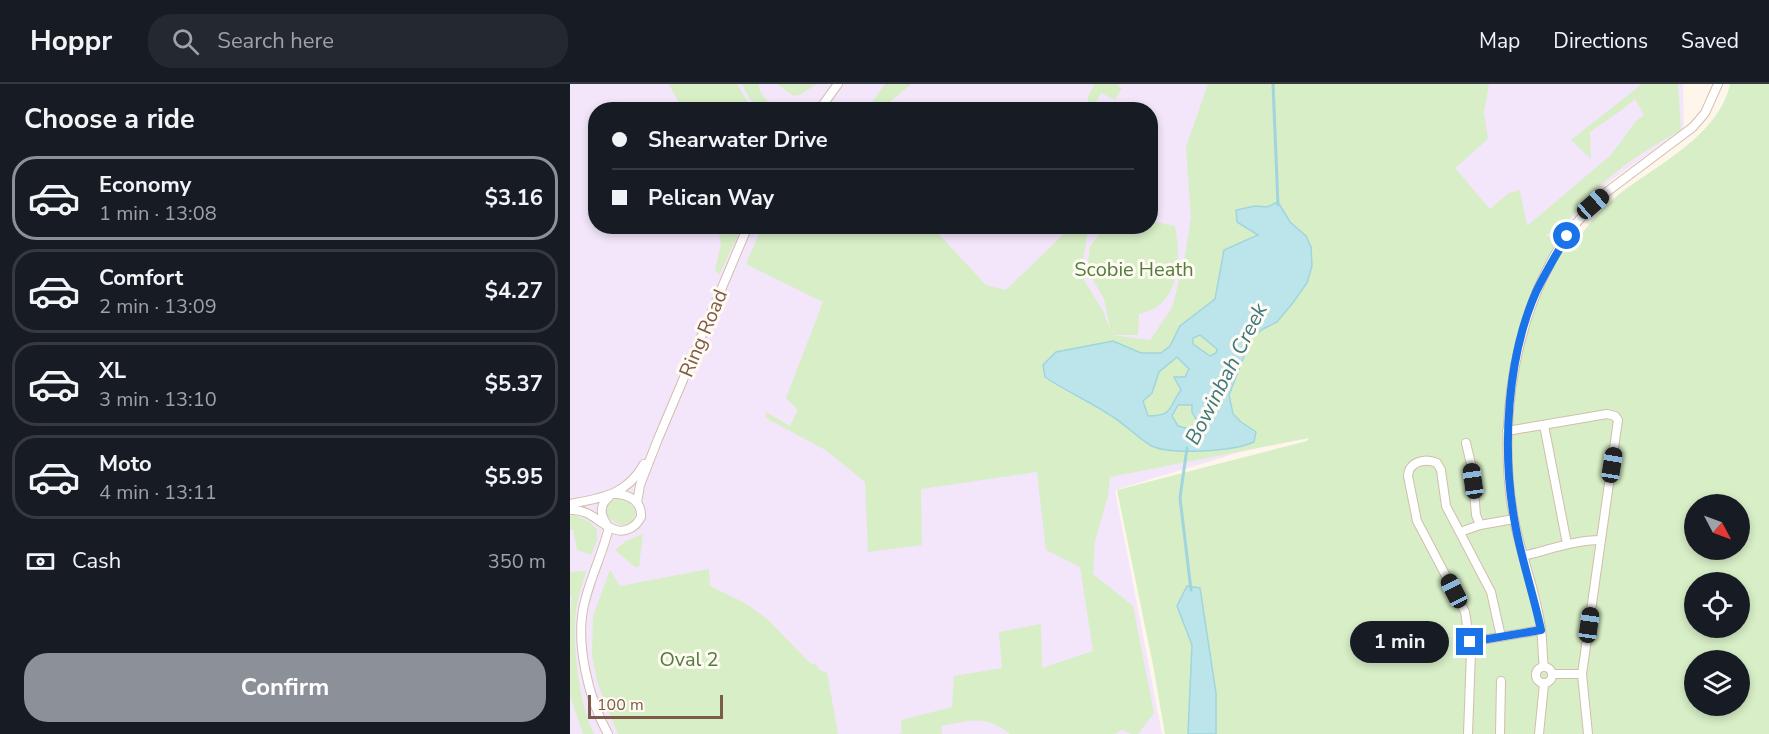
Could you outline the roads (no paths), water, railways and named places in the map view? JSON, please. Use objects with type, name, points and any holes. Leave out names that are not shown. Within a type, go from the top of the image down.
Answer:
[{"type":"street","points":[[825,102],[838,84]]},
{"type":"street","points":[[1544,667],[1541,630],[1514,519],[1509,472],[1507,430],[1519,347],[1526,320],[1535,294],[1574,226],[1593,204],[1693,128],[1705,113],[1717,84]]},
{"type":"street","name":"Ring Road","points":[[620,531],[628,530],[638,522],[641,512],[637,503],[640,485],[745,234]]},
{"type":"street","points":[[1507,430],[1607,414],[1616,416],[1618,420],[1582,674],[1588,734]]},
{"type":"street","points":[[1544,425],[1567,544]]},
{"type":"street","name":"Ring Road","points":[[570,504],[612,495],[626,487],[637,475],[658,439]]},
{"type":"street","points":[[1466,443],[1472,468],[1476,515],[1480,525]]},
{"type":"street","points":[[1468,734],[1470,642],[1465,612],[1417,521],[1408,476],[1411,465],[1431,460],[1437,463],[1441,470],[1446,506],[1491,592],[1501,637]]},
{"type":"street","points":[[608,734],[601,722],[591,693],[581,640],[583,607],[605,543],[608,526],[601,510],[606,500],[612,495],[627,495],[637,503]]},
{"type":"street","points":[[570,510],[586,513],[620,531],[605,543]]},
{"type":"street","points":[[1460,532],[1480,525],[1514,519]]},
{"type":"street","points":[[1523,556],[1567,544],[1601,540]]},
{"type":"street","points":[[1470,642],[1541,630]]},
{"type":"street","points":[[1544,667],[1550,669],[1552,674],[1550,681],[1544,684],[1538,682],[1535,676],[1538,669],[1544,667]]},
{"type":"street","points":[[1552,674],[1582,674]]},
{"type":"street","points":[[1500,734],[1501,681]]},
{"type":"street","points":[[1539,734],[1544,684]]},
{"type":"water","points":[[1278,202],[1290,222],[1306,236],[1311,247],[1312,266],[1307,283],[1277,322],[1251,338],[1229,395],[1233,414],[1256,432],[1254,442],[1232,448],[1202,451],[1159,448],[1145,442],[1105,412],[1045,377],[1043,365],[1056,352],[1113,341],[1141,353],[1161,353],[1170,346],[1180,326],[1215,299],[1224,250],[1258,235],[1237,222],[1236,210],[1255,206],[1267,207]],"holes":[[[1200,335],[1217,349],[1216,353],[1210,356],[1193,344],[1193,338]],[[1177,357],[1189,369],[1185,377],[1174,377],[1181,390],[1169,409],[1162,414],[1148,416],[1143,401],[1152,393],[1159,372]],[[1178,405],[1192,405],[1192,412],[1197,421],[1193,430],[1178,426],[1172,416]]]},
{"type":"water","points":[[1187,586],[1200,588],[1216,693],[1216,734],[1188,734],[1192,645],[1177,606]]},
{"type":"waterway","name":"Bowinbah Creek","points":[[1273,84],[1278,205]]},
{"type":"waterway","name":"Bowinbah Creek","points":[[1187,448],[1180,498],[1191,590]]},
{"type":"park label","name":"Scobie Heath","points":[[1134,269]]},
{"type":"park label","name":"Oval 2","points":[[689,659]]}]
